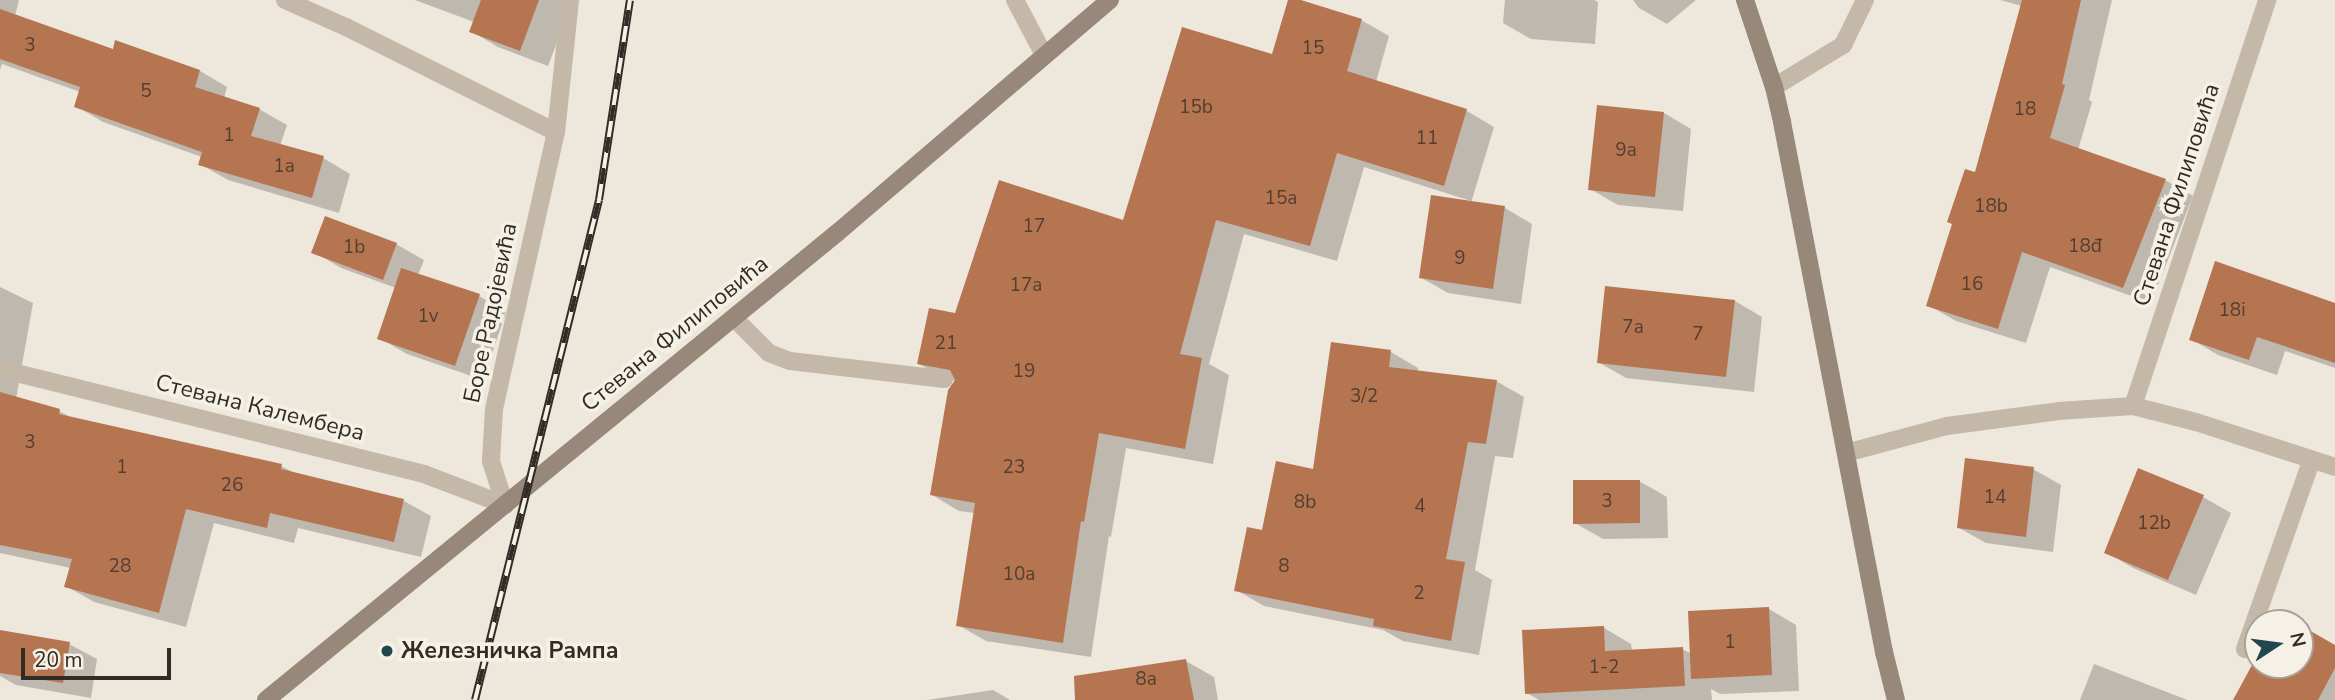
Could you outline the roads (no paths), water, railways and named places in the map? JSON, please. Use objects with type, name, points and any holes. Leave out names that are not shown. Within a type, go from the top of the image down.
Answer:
[{"type":"main road","name":"Стевана Филиповића","points":[[266,700],[734,318],[1110,0]]},
{"type":"main road","points":[[1745,0],[1774,87],[1884,652],[1896,700]]},
{"type":"street","points":[[285,0],[346,27],[556,132]]},
{"type":"street","name":"Боре Радојевића","points":[[505,505],[491,461],[494,409],[556,132],[570,0]]},
{"type":"street","points":[[1015,0],[1044,55]]},
{"type":"street","points":[[1774,87],[1843,45],[1865,0]]},
{"type":"street","name":"Стевана Филиповића","points":[[2133,406],[2267,0]]},
{"type":"street","points":[[734,318],[769,354],[790,361],[944,379]]},
{"type":"street","name":"Стевана Калембера","points":[[0,369],[424,474],[505,505]]},
{"type":"street","points":[[1846,453],[1947,426],[2045,412],[2133,406],[2196,422],[2335,467]]},
{"type":"street","points":[[2259,609],[2312,459]]},
{"type":"railway","points":[[475,700],[599,200],[630,0]]},
{"type":"place","name":"Железничка Рампа","points":[[387,651]]}]
